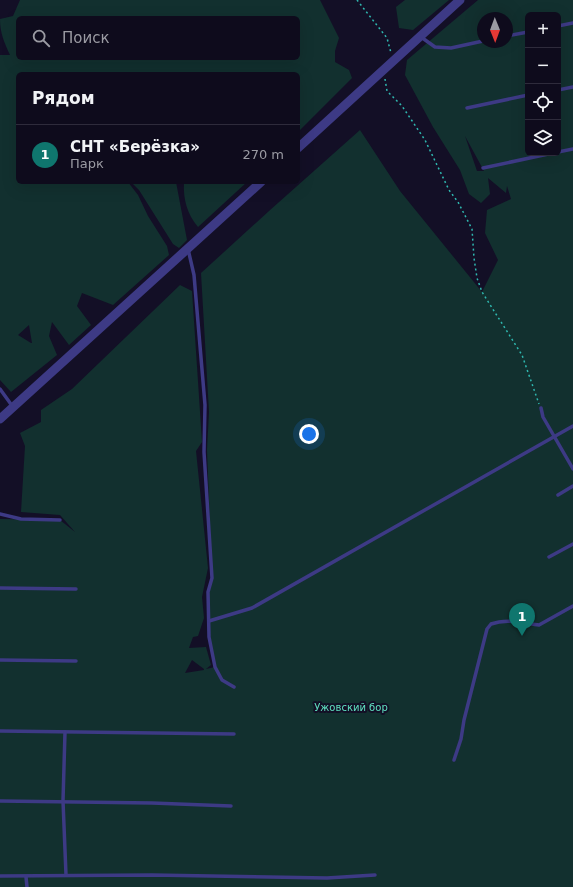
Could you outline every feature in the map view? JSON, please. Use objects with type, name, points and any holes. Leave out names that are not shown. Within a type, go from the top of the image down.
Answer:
[{"type":"street","points":[[300,146],[460,0]]},
{"type":"street","points":[[0,419],[14,408],[259,184]]},
{"type":"lane","points":[[561,25],[573,22]]},
{"type":"lane","points":[[513,35],[525,33]]},
{"type":"lane","points":[[420,36],[435,47],[451,48],[477,42]]},
{"type":"lane","points":[[561,89],[573,87]]},
{"type":"lane","points":[[467,108],[525,97]]},
{"type":"lane","points":[[561,151],[573,149]]},
{"type":"lane","points":[[483,168],[539,156]]},
{"type":"lane","points":[[188,249],[194,275],[205,405],[204,452],[212,578],[208,592],[209,637],[215,667],[222,680],[234,687]]},
{"type":"lane","points":[[0,389],[14,408]]},
{"type":"lane","points":[[540,408],[543,417],[573,469]]},
{"type":"lane","points":[[209,621],[252,608],[573,426]]},
{"type":"lane","points":[[558,495],[573,486]]},
{"type":"lane","points":[[0,514],[20,519],[60,520]]},
{"type":"lane","points":[[549,557],[573,544]]},
{"type":"lane","points":[[0,588],[76,589]]},
{"type":"lane","points":[[454,760],[461,739],[464,720],[487,629],[491,624],[506,621],[526,622],[539,625],[573,606]]},
{"type":"lane","points":[[0,660],[76,661]]},
{"type":"lane","points":[[0,731],[234,734]]},
{"type":"lane","points":[[65,732],[63,801],[66,875]]},
{"type":"lane","points":[[0,801],[63,801],[231,806]]},
{"type":"lane","points":[[0,876],[152,875],[327,878],[375,875]]},
{"type":"lane","points":[[26,877],[27,887]]},
{"type":"path","points":[[357,0],[387,38],[393,62]]},
{"type":"path","points":[[383,71],[387,90],[402,106],[425,140],[449,190],[458,202],[472,229],[477,278],[482,292],[522,355],[540,408]]},
{"type":"green space","points":[[20,0],[320,0],[339,38],[335,51],[335,62],[349,70],[352,78],[300,130],[300,72],[16,72],[16,184],[130,184],[138,195],[148,216],[167,246],[169,255],[113,305],[82,293],[77,306],[91,325],[69,345],[52,322],[49,336],[57,355],[11,392],[0,380],[0,55],[10,55],[3,37],[0,19],[13,16]],"holes":[[[29,325],[32,343],[18,335]]]},
{"type":"green space","points":[[405,0],[449,0],[413,30],[399,28],[396,7]]},
{"type":"green space","name":"Ужовский бор","points":[[478,0],[573,0],[573,887],[0,887],[0,519],[60,520],[75,532],[60,515],[21,512],[25,446],[20,433],[41,422],[41,410],[72,389],[180,285],[192,291],[202,442],[196,451],[208,568],[202,597],[204,618],[198,636],[193,637],[189,648],[206,647],[211,665],[206,669],[215,667],[208,611],[208,600],[212,578],[207,450],[209,412],[201,273],[360,130],[400,191],[482,292],[498,260],[485,233],[487,210],[511,199],[507,186],[506,193],[488,178],[490,194],[481,203],[469,194],[460,170],[433,127],[405,75],[407,60]],"holes":[[[465,136],[484,171],[477,171]],[[192,660],[204,670],[185,673]]]},
{"type":"green space","points":[[133,184],[176,184],[187,240],[179,248],[173,244],[139,190]]},
{"type":"green space","points":[[184,184],[245,184],[198,227],[188,212],[184,194]]},
{"type":"place","name":"СНТ «Берёзка»","points":[[522,636]]}]
